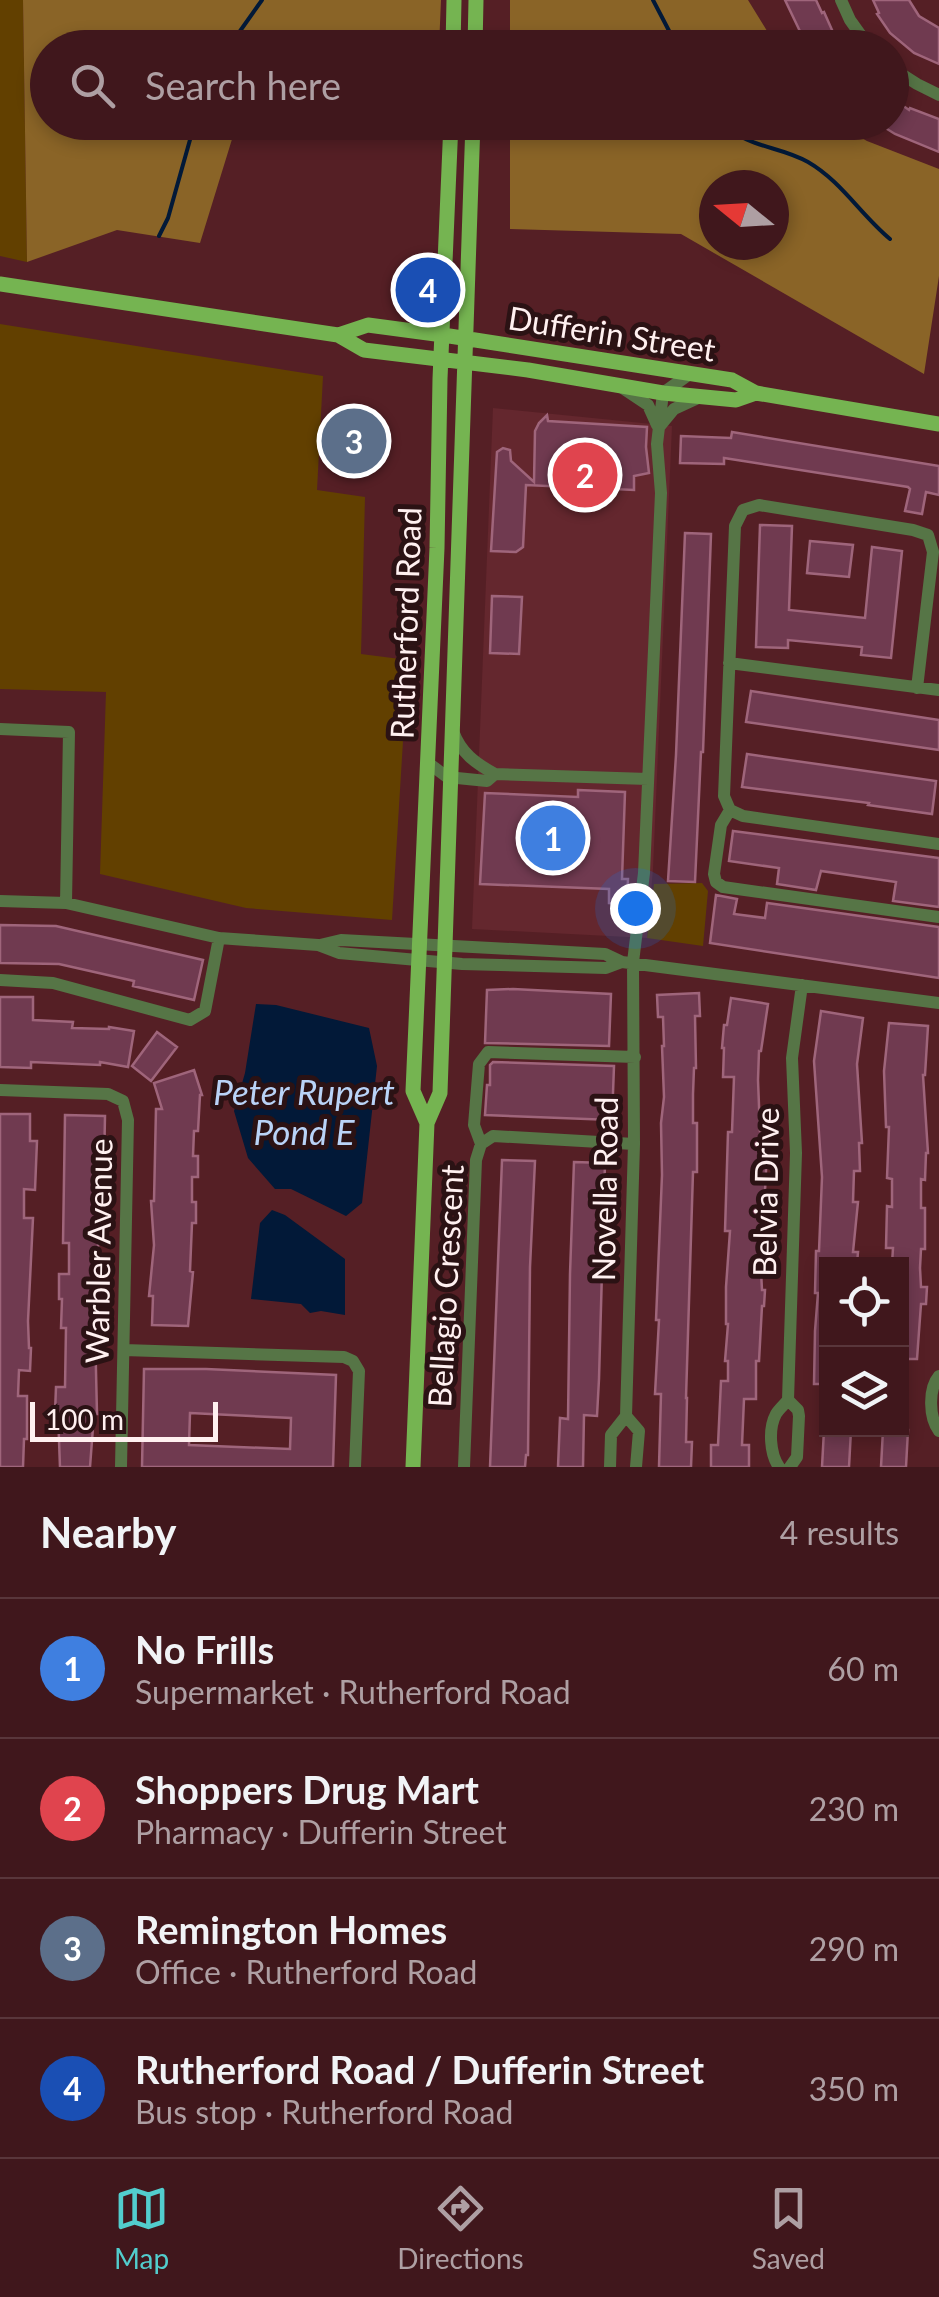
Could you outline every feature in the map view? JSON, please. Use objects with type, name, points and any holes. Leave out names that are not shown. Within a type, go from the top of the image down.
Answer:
[{"type":"main road","points":[[453,30],[454,0]]},
{"type":"main road","points":[[475,30],[476,0]]},
{"type":"main road","name":"Rutherford Road","points":[[428,1123],[412,1091],[437,548],[450,140]]},
{"type":"main road","name":"Rutherford Road","points":[[413,1467],[428,1123],[440,1093],[473,140]]},
{"type":"main road","name":"Dufferin Street","points":[[0,284],[338,334],[364,350],[463,361],[662,393],[736,400],[756,393]]},
{"type":"main road","name":"Dufferin Street","points":[[338,334],[368,326],[465,338],[732,380],[756,393],[939,424]]},
{"type":"street","points":[[840,0],[857,30]]},
{"type":"street","points":[[909,79],[939,95]]},
{"type":"street","points":[[662,393],[691,373]]},
{"type":"street","points":[[619,386],[648,405],[658,428],[674,409],[701,396]]},
{"type":"street","name":"Novella Road","points":[[610,1467],[612,1435],[626,1416],[635,1057],[627,962],[644,872],[662,493],[658,428],[662,393]]},
{"type":"street","points":[[917,688],[934,533],[759,505],[743,510],[735,526],[724,796],[730,810],[743,816],[939,844]]},
{"type":"street","points":[[730,663],[939,690]]},
{"type":"street","points":[[0,730],[69,732],[66,903]]},
{"type":"street","points":[[452,730],[472,761],[495,774],[648,778]]},
{"type":"street","points":[[427,762],[451,778],[487,781],[495,774]]},
{"type":"street","points":[[450,809],[466,784],[475,780]]},
{"type":"street","points":[[730,810],[722,825],[714,874],[723,887],[939,917]]},
{"type":"street","points":[[0,901],[66,903],[219,938],[318,945],[341,940],[445,944],[605,954],[627,962],[939,1003]]},
{"type":"street","points":[[0,980],[53,983],[190,1020],[205,1011],[219,938]]},
{"type":"street","points":[[318,945],[339,953],[444,963],[606,968],[627,962]]},
{"type":"street","name":"Belvia Drive","points":[[779,1467],[772,1456],[774,1416],[788,1400],[796,1153],[792,1058],[802,984]]},
{"type":"street","points":[[481,1144],[474,1125],[479,1064],[488,1052],[635,1057]]},
{"type":"street","name":"Warbler Avenue","points":[[0,1090],[108,1094],[123,1101],[128,1120],[121,1467]]},
{"type":"street","name":"Bellagio Crescent","points":[[464,1467],[476,1160],[481,1144],[494,1136],[634,1144]]},
{"type":"street","points":[[124,1350],[344,1356],[359,1371],[355,1467]]},
{"type":"street","points":[[939,1376],[933,1382],[931,1415],[939,1432]]},
{"type":"street","name":"Belvia Drive","points":[[788,1400],[799,1416],[797,1457],[790,1467]]},
{"type":"street","name":"Novella Road","points":[[626,1416],[639,1432],[636,1467]]},
{"type":"shaded area","points":[[0,0],[23,0],[27,262],[0,256]]},
{"type":"shaded area","points":[[23,0],[441,0],[440,30],[30,30],[30,140],[232,140],[200,243],[117,230],[27,262]]},
{"type":"shaded area","points":[[510,0],[748,0],[767,30],[510,30]]},
{"type":"shaded area","points":[[510,140],[865,140],[939,169],[939,276],[924,374],[726,260],[789,260],[789,170],[699,170],[699,244],[681,234],[510,229]]},
{"type":"shaded area","points":[[0,324],[323,376],[317,490],[365,497],[361,654],[408,660],[392,920],[246,908],[100,874],[106,692],[0,689]]},
{"type":"shaded area","points":[[493,408],[672,426],[647,938],[472,929]]},
{"type":"shaded area","points":[[702,883],[708,891],[703,946],[647,938],[654,884]]},
{"type":"water","name":"Peter Rupert Pond E","points":[[256,1004],[276,1005],[369,1028],[377,1066],[362,1203],[346,1216],[291,1189],[275,1189],[248,1158],[234,1111],[245,1073]]},
{"type":"water","points":[[272,1210],[285,1215],[345,1259],[345,1315],[310,1313],[301,1304],[251,1299],[260,1223]]},
{"type":"building","points":[[785,0],[816,0],[832,30],[799,30]]},
{"type":"building","points":[[873,0],[909,0],[919,16],[939,28],[939,64],[909,49],[909,30],[888,30]]},
{"type":"building","points":[[910,108],[939,119],[939,152],[909,140]]},
{"type":"building","points":[[547,415],[548,421],[647,427],[649,473],[634,476],[634,490],[526,485],[523,547],[516,552],[491,551],[497,452],[503,448],[510,450],[511,461],[534,482],[535,431]]},
{"type":"building","points":[[365,417],[382,438],[352,467],[329,438]]},
{"type":"building","points":[[732,432],[939,466],[939,495],[926,492],[922,514],[905,511],[908,487],[724,458],[724,464],[680,463],[681,436],[731,438]]},
{"type":"building","points":[[760,525],[792,526],[789,610],[865,618],[872,547],[902,551],[891,658],[861,655],[862,647],[788,640],[788,648],[756,647]]},
{"type":"building","points":[[685,533],[711,534],[695,882],[668,881]]},
{"type":"building","points":[[810,541],[853,545],[849,577],[807,573]]},
{"type":"building","points":[[492,596],[522,597],[519,654],[490,653]]},
{"type":"building","points":[[751,691],[939,720],[939,750],[746,722]]},
{"type":"building","points":[[747,754],[936,781],[932,814],[742,787]]},
{"type":"building","points":[[578,790],[625,792],[622,879],[628,879],[627,904],[609,903],[609,889],[480,884],[485,793],[578,797]]},
{"type":"building","points":[[733,831],[939,858],[939,907],[893,901],[896,882],[821,871],[816,890],[777,884],[779,868],[729,861]]},
{"type":"building","points":[[716,895],[737,899],[734,914],[765,918],[767,903],[939,927],[939,978],[710,943]]},
{"type":"building","points":[[0,925],[56,926],[203,960],[194,1000],[59,964],[0,963]]},
{"type":"building","points":[[487,990],[611,994],[609,1046],[485,1043]]},
{"type":"building","points":[[699,993],[693,1094],[697,1172],[693,1172],[686,1398],[686,1442],[692,1442],[691,1467],[659,1467],[661,1394],[655,1394],[664,1046],[657,995]]},
{"type":"building","points":[[0,997],[33,997],[33,1020],[73,1022],[72,1028],[134,1031],[128,1067],[100,1062],[31,1062],[31,1068],[0,1067]]},
{"type":"building","points":[[731,998],[768,1004],[758,1080],[760,1131],[768,1131],[761,1271],[765,1290],[756,1361],[756,1399],[744,1399],[742,1445],[749,1445],[749,1467],[711,1467],[711,1445],[718,1445],[721,1381],[728,1381],[725,1361],[730,1231],[725,1231],[734,1077],[723,1077],[722,1048]]},
{"type":"building","points":[[821,1011],[863,1018],[857,1064],[862,1143],[860,1171],[854,1171],[853,1202],[858,1202],[853,1252],[858,1252],[858,1257],[819,1257],[819,1384],[814,1384],[815,1293],[822,1177],[814,1061]]},
{"type":"building","points":[[889,1023],[928,1026],[923,1075],[928,1153],[925,1180],[921,1179],[925,1249],[921,1249],[920,1268],[921,1287],[927,1287],[926,1304],[921,1304],[917,1359],[909,1359],[909,1257],[892,1257],[893,1248],[886,1248],[892,1179],[887,1178],[889,1127],[884,1071]]},
{"type":"building","points":[[157,1032],[177,1047],[151,1081],[132,1066]]},
{"type":"building","points":[[493,1062],[614,1066],[612,1120],[485,1115]]},
{"type":"building","points":[[194,1070],[202,1095],[198,1131],[194,1131],[193,1156],[198,1156],[198,1177],[192,1177],[196,1223],[192,1223],[188,1326],[152,1325],[151,1201],[156,1109],[162,1109],[154,1083]]},
{"type":"building","points":[[0,1114],[30,1114],[30,1141],[37,1141],[35,1190],[24,1189],[24,1218],[33,1218],[30,1371],[19,1370],[18,1396],[27,1396],[23,1467],[0,1467]]},
{"type":"building","points":[[65,1115],[105,1116],[99,1191],[100,1300],[95,1329],[97,1414],[90,1467],[60,1467],[55,1413],[56,1387],[65,1387],[66,1328],[61,1328],[59,1274],[69,1274],[69,1243],[63,1243]]},
{"type":"building","points":[[502,1160],[535,1161],[525,1467],[490,1467]]},
{"type":"building","points":[[574,1162],[605,1163],[599,1379],[597,1416],[584,1415],[583,1467],[558,1467],[560,1418],[568,1419]]},
{"type":"building","points":[[144,1369],[336,1375],[333,1467],[142,1467]],"holes":[[[190,1413],[291,1418],[290,1449],[189,1445]]]},
{"type":"building","points":[[824,1437],[851,1437],[849,1467],[822,1467]]},
{"type":"building","points":[[883,1437],[908,1437],[906,1467],[881,1467]]},
{"type":"waterway","points":[[241,30],[262,0]]},
{"type":"waterway","points":[[653,0],[669,30]]},
{"type":"waterway","points":[[159,236],[168,218],[190,140]]},
{"type":"waterway","points":[[749,140],[797,157],[820,170],[890,239]]},
{"type":"place","name":"Rutherford Road / Dufferin Street","points":[[428,290]]},
{"type":"place","name":"Remington Homes","points":[[354,441]]},
{"type":"place","name":"Shoppers Drug Mart","points":[[585,475]]},
{"type":"place","name":"No Frills","points":[[553,838]]}]
